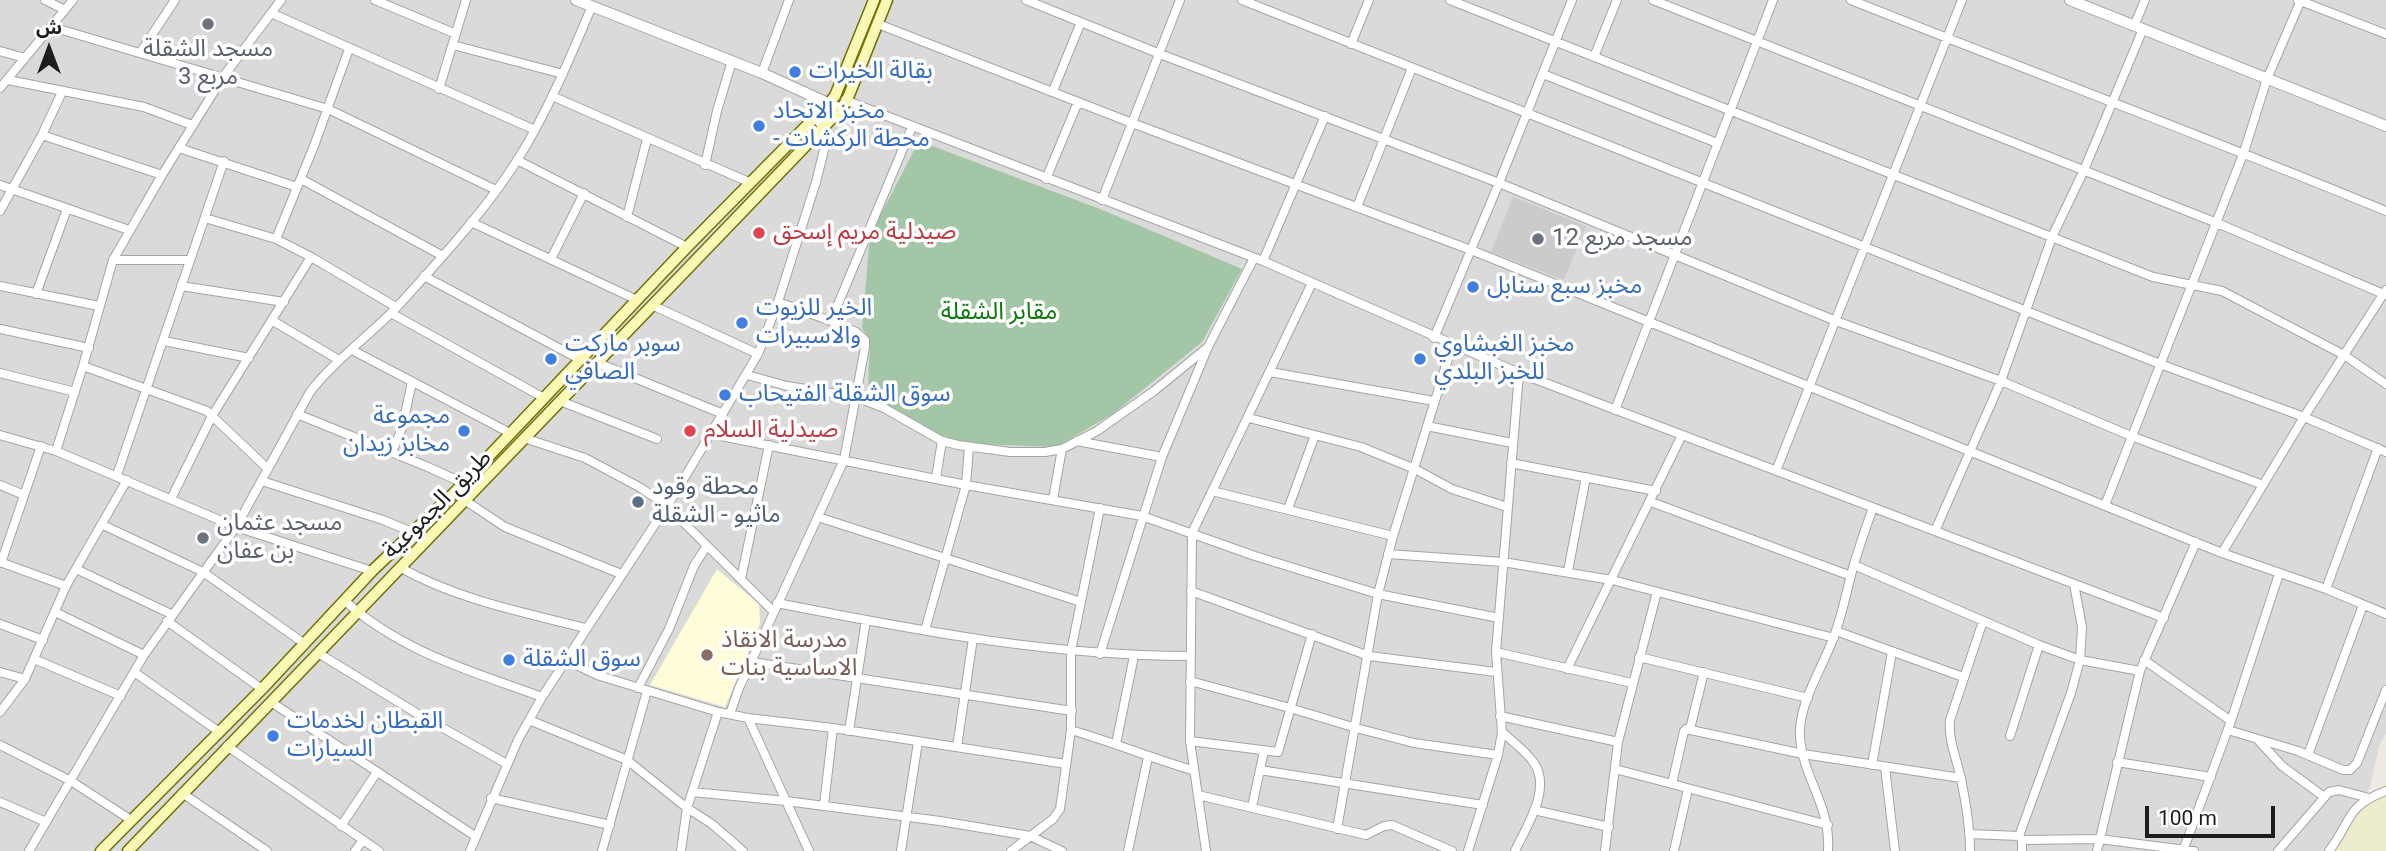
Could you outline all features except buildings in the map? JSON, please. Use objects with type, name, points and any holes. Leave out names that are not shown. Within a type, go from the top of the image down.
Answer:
[{"type":"main road","points":[[832,99],[874,0]]},
{"type":"main road","points":[[844,105],[887,0]]},
{"type":"main road","name":"طريق الجموعية","points":[[101,851],[262,689],[372,571],[454,493],[687,247],[832,99]]},
{"type":"main road","name":"طريق الجموعية","points":[[128,851],[654,306],[844,105]]},
{"type":"street","points":[[44,0],[65,10]]},
{"type":"street","points":[[0,88],[73,0]]},
{"type":"street","points":[[140,53],[175,0]]},
{"type":"street","points":[[375,0],[456,34]]},
{"type":"street","points":[[439,89],[466,0]]},
{"type":"street","points":[[576,0],[596,5],[844,105],[912,127],[1259,260],[1519,373],[2164,618]]},
{"type":"street","points":[[762,73],[789,0]]},
{"type":"street","points":[[1026,0],[1499,183],[1836,321],[2001,381],[2131,436],[2263,485]]},
{"type":"street","points":[[1102,201],[1180,0]]},
{"type":"street","points":[[1242,0],[2382,450],[2326,589]]},
{"type":"street","points":[[1351,44],[1369,0]]},
{"type":"street","points":[[1450,0],[2153,277],[2222,291],[2344,355],[2386,384]]},
{"type":"street","points":[[1434,338],[1572,0]]},
{"type":"street","points":[[1594,57],[1617,0]]},
{"type":"street","points":[[1653,0],[2217,223],[2385,293],[2304,417],[2222,553]]},
{"type":"street","points":[[1615,410],[1647,321],[1773,0]]},
{"type":"street","points":[[1852,0],[2111,103],[2244,152],[2386,211]]},
{"type":"street","points":[[1776,471],[1962,0]]},
{"type":"street","points":[[2070,0],[2386,126]]},
{"type":"street","points":[[1935,531],[2001,381],[2052,237],[2084,170],[2111,103],[2139,27],[2145,0]]},
{"type":"street","points":[[2105,505],[2217,223],[2244,152],[2267,79],[2300,0],[2386,34]]},
{"type":"street","points":[[56,452],[113,260],[192,125],[277,1]]},
{"type":"street","points":[[29,851],[144,655],[236,527],[297,414],[322,376],[393,310],[496,190],[535,130],[596,5]]},
{"type":"street","points":[[271,13],[535,130]]},
{"type":"street","points":[[1053,91],[1081,22]]},
{"type":"street","points":[[878,24],[1471,250],[2222,553],[2326,589],[2386,614]]},
{"type":"street","points":[[52,27],[328,109],[496,190]]},
{"type":"street","points":[[453,45],[563,74]]},
{"type":"street","points":[[275,239],[328,109],[349,49]]},
{"type":"street","points":[[0,51],[25,58]]},
{"type":"street","points":[[705,165],[732,61]]},
{"type":"street","points":[[1357,206],[1412,68]]},
{"type":"street","points":[[1543,74],[1717,143]]},
{"type":"street","points":[[8,80],[144,107],[192,125]]},
{"type":"street","points":[[0,211],[62,92]]},
{"type":"street","points":[[552,96],[751,183]]},
{"type":"street","points":[[1046,179],[1078,102]]},
{"type":"street","points":[[1100,654],[1162,457],[1208,347],[1259,260],[1325,116]]},
{"type":"street","points":[[470,851],[491,798],[542,697],[667,506],[758,354],[778,302],[816,182],[828,134],[825,126],[815,117]]},
{"type":"street","points":[[831,321],[912,127]]},
{"type":"street","points":[[41,135],[162,175]]},
{"type":"street","points":[[627,216],[647,139]]},
{"type":"street","points":[[179,148],[299,183],[442,255]]},
{"type":"street","points":[[517,160],[687,247]]},
{"type":"street","points":[[117,475],[224,161]]},
{"type":"street","points":[[0,185],[130,230]]},
{"type":"street","points":[[551,259],[584,193]]},
{"type":"street","points":[[36,294],[66,209]]},
{"type":"street","points":[[205,218],[275,239],[311,257],[393,310],[544,398]]},
{"type":"street","points":[[471,222],[638,300]]},
{"type":"street","points":[[171,499],[212,416],[311,257]]},
{"type":"street","points":[[113,260],[190,260]]},
{"type":"street","points":[[424,276],[581,360]]},
{"type":"street","points":[[1206,851],[1192,770],[1190,741],[1192,533],[1312,284]]},
{"type":"street","points":[[0,286],[99,306]]},
{"type":"street","points":[[181,286],[284,302]]},
{"type":"street","points":[[730,714],[739,688],[844,460],[865,340],[856,332],[831,321],[778,302]]},
{"type":"street","points":[[654,306],[758,354]]},
{"type":"street","points":[[273,321],[339,360]]},
{"type":"street","points":[[0,329],[89,348]]},
{"type":"street","points":[[164,341],[249,358]]},
{"type":"street","points":[[1337,829],[1378,594],[1393,536],[1452,346]]},
{"type":"street","points":[[747,374],[787,386],[856,397],[884,408],[942,441],[1010,452],[1045,452],[1062,449],[1097,431],[1154,391],[1208,347]]},
{"type":"street","points":[[352,350],[510,433]]},
{"type":"street","points":[[598,363],[723,414]]},
{"type":"street","points":[[83,366],[201,408],[268,469]]},
{"type":"street","points":[[1270,372],[1434,401]]},
{"type":"street","points":[[0,373],[75,391]]},
{"type":"street","points":[[1468,851],[1498,755],[1502,732],[1496,652],[1519,373]]},
{"type":"street","points":[[392,452],[402,428],[412,382]]},
{"type":"street","points":[[560,401],[657,439]]},
{"type":"street","points":[[297,414],[463,483]]},
{"type":"street","points":[[1249,418],[1361,447],[1415,469],[1452,489],[1507,508]]},
{"type":"street","points":[[1427,426],[1512,443]]},
{"type":"street","points":[[711,434],[967,485],[1142,516],[1255,556],[1378,594],[1499,618]]},
{"type":"street","points":[[0,435],[41,446],[117,475],[236,527],[372,571]]},
{"type":"street","points":[[1288,509],[1315,435]]},
{"type":"street","points":[[1567,669],[1682,435]]},
{"type":"street","points":[[524,438],[585,458],[667,506],[689,526],[706,547],[776,607],[1071,651],[1134,656],[1190,656]]},
{"type":"street","points":[[936,478],[942,441]]},
{"type":"street","points":[[1077,442],[1162,457]]},
{"type":"street","points":[[741,579],[769,445]]},
{"type":"street","points":[[41,446],[0,563],[66,586]]},
{"type":"street","points":[[925,630],[967,485],[969,447]]},
{"type":"street","points":[[1053,499],[1062,449]]},
{"type":"street","points":[[1511,463],[1656,491]]},
{"type":"street","points":[[1568,572],[1586,477]]},
{"type":"street","points":[[0,712],[25,679],[66,586],[127,480]]},
{"type":"street","points":[[262,481],[412,532]]},
{"type":"street","points":[[0,485],[24,495]]},
{"type":"street","points":[[1212,491],[1393,536]]},
{"type":"street","points":[[454,493],[513,531],[621,574]]},
{"type":"street","points":[[1651,502],[1851,576]]},
{"type":"street","points":[[1011,851],[1053,819],[1060,809],[1071,730],[1071,651],[1100,508]]},
{"type":"street","points":[[1828,851],[1828,825],[1802,754],[1800,730],[1808,698],[1835,635],[1873,508]]},
{"type":"street","points":[[818,517],[1081,602]]},
{"type":"street","points":[[103,525],[203,572],[304,644]]},
{"type":"street","points":[[2097,851],[2140,671],[2196,542]]},
{"type":"street","points":[[602,851],[643,689],[694,566],[706,547]]},
{"type":"street","points":[[1388,554],[1503,562],[1612,580],[1835,635],[1964,677]]},
{"type":"street","points":[[1854,565],[2039,645],[2080,660],[2140,671]]},
{"type":"street","points":[[401,568],[436,586],[467,597],[585,628]]},
{"type":"street","points":[[76,569],[169,617],[262,689]]},
{"type":"street","points":[[2183,850],[2228,730],[2279,574]]},
{"type":"street","points":[[2022,851],[2021,838],[2080,660],[2082,627],[2074,584]]},
{"type":"street","points":[[1191,592],[1369,656],[1496,672]]},
{"type":"street","points":[[1605,851],[1618,742],[1657,592]]},
{"type":"street","points":[[345,601],[376,627],[403,643],[542,697]]},
{"type":"street","points":[[2308,755],[2363,605]]},
{"type":"street","points":[[55,612],[144,655]]},
{"type":"street","points":[[849,731],[866,620]]},
{"type":"street","points":[[1970,851],[1961,778],[1949,727],[1983,621]]},
{"type":"street","points":[[0,624],[43,640]]},
{"type":"street","points":[[1190,741],[1264,751],[1280,750],[1312,634]]},
{"type":"street","points":[[957,747],[973,638]]},
{"type":"street","points":[[2010,736],[2039,645]]},
{"type":"street","points":[[1496,652],[1632,683]]},
{"type":"street","points":[[1872,765],[1892,652]]},
{"type":"street","points":[[318,653],[507,764]]},
{"type":"street","points":[[1116,744],[1134,656]]},
{"type":"street","points":[[1639,657],[1808,698]]},
{"type":"street","points":[[34,659],[121,696]]},
{"type":"street","points":[[566,660],[586,671],[718,712],[1066,764]]},
{"type":"street","points":[[2144,660],[2231,721]]},
{"type":"street","points":[[752,662],[1072,711]]},
{"type":"street","points":[[0,672],[25,679]]},
{"type":"street","points":[[134,672],[218,731]]},
{"type":"street","points":[[1690,729],[1704,672]]},
{"type":"street","points":[[1190,681],[1414,743],[1498,755]]},
{"type":"street","points":[[2228,730],[2308,755],[2343,770],[2354,767],[2386,690]]},
{"type":"street","points":[[271,702],[475,836]]},
{"type":"street","points":[[681,851],[687,808],[718,712]]},
{"type":"street","points":[[1500,716],[1618,742]]},
{"type":"street","points":[[748,718],[808,851]]},
{"type":"street","points":[[529,720],[627,760],[687,808],[712,824],[743,851]]},
{"type":"street","points":[[824,805],[834,728]]},
{"type":"street","points":[[1672,784],[1684,731],[1690,729],[1802,754],[1961,778]]},
{"type":"street","points":[[1071,730],[1192,770]]},
{"type":"street","points":[[1502,732],[1535,764],[1539,774],[1538,797],[1534,810],[1515,851]]},
{"type":"street","points":[[2257,739],[2282,766],[2323,796]]},
{"type":"street","points":[[901,851],[918,741]]},
{"type":"street","points":[[0,745],[71,781],[131,820]]},
{"type":"street","points":[[227,746],[379,851]]},
{"type":"street","points":[[1252,807],[1264,751]]},
{"type":"street","points":[[1128,851],[1148,757]]},
{"type":"street","points":[[2118,762],[2211,777]]},
{"type":"street","points":[[1885,767],[1895,851]]},
{"type":"street","points":[[1615,769],[1828,825]]},
{"type":"street","points":[[1260,770],[1483,805]]},
{"type":"street","points":[[341,825],[377,772]]},
{"type":"street","points":[[1674,851],[1688,789]]},
{"type":"street","points":[[2278,851],[2329,792],[2340,790],[2369,798]]},
{"type":"street","points":[[2329,851],[2353,809],[2386,791]]},
{"type":"street","points":[[692,792],[824,805],[1030,836],[1062,851]]},
{"type":"street","points":[[182,793],[267,851]]},
{"type":"street","points":[[1198,795],[1368,835],[1384,826],[1392,825],[1452,851]]},
{"type":"street","points":[[491,798],[610,825]]},
{"type":"street","points":[[0,802],[46,822]]},
{"type":"street","points":[[1534,810],[1609,827]]},
{"type":"street","points":[[1970,834],[2099,839],[2193,851]]},
{"type":"street","points":[[355,851],[363,840]]},
{"type":"shaded area","points":[[0,0],[2386,0],[2386,734],[2379,746],[2370,787],[2337,844],[2326,851],[0,851]]},
{"type":"shaded area","name":"مسجد مربع 12","points":[[1513,197],[1586,226],[1564,280],[1491,252]]},
{"type":"shaded area","name":"مدرسة الانقاذ الاساسية بنات","points":[[717,569],[759,604],[760,624],[725,707],[650,685]]},
{"type":"green space","name":"مقابر الشقلة","points":[[919,141],[1100,209],[1242,269],[1202,342],[1114,413],[1056,447],[950,443],[901,416],[868,387],[870,340],[862,328],[870,235]]},
{"type":"green space","points":[[2386,781],[2386,851],[2327,851]]},
{"type":"place","name":"مسجد الشقلة مربع 3","points":[[208,24]]},
{"type":"place","name":"بقالة الخيرات","points":[[795,72]]},
{"type":"place","name":"مخبز الاتحاد - محطة الركشات","points":[[759,126]]},
{"type":"place","name":"صيدلية مريم إسحق","points":[[759,233]]},
{"type":"place","name":"مسجد مربع 12","points":[[1538,239]]},
{"type":"place","name":"مخبز سبع سنابل","points":[[1473,287]]},
{"type":"place","name":"الخير للزيوت والاسبيرات","points":[[742,323]]},
{"type":"place","name":"سوبر ماركت الصافي","points":[[551,359]]},
{"type":"place","name":"مخبز الغبشاوي للخبز البلدي","points":[[1420,359]]},
{"type":"place","name":"سوق الشقلة الفتيحاب","points":[[725,395]]},
{"type":"place","name":"مجموعة مخابز زيدان","points":[[464,431]]},
{"type":"place","name":"صيدلية السلام","points":[[690,431]]},
{"type":"place","name":"محطة وقود ماثيو - الشقلة","points":[[638,502]]},
{"type":"place","name":"مسجد عثمان بن عفان","points":[[203,538]]},
{"type":"place","name":"مدرسة الانقاذ الاساسية بنات","points":[[707,655]]},
{"type":"place","name":"سوق الشقلة","points":[[509,660]]},
{"type":"place","name":"القبطان لخدمات السيارات","points":[[273,736]]}]
